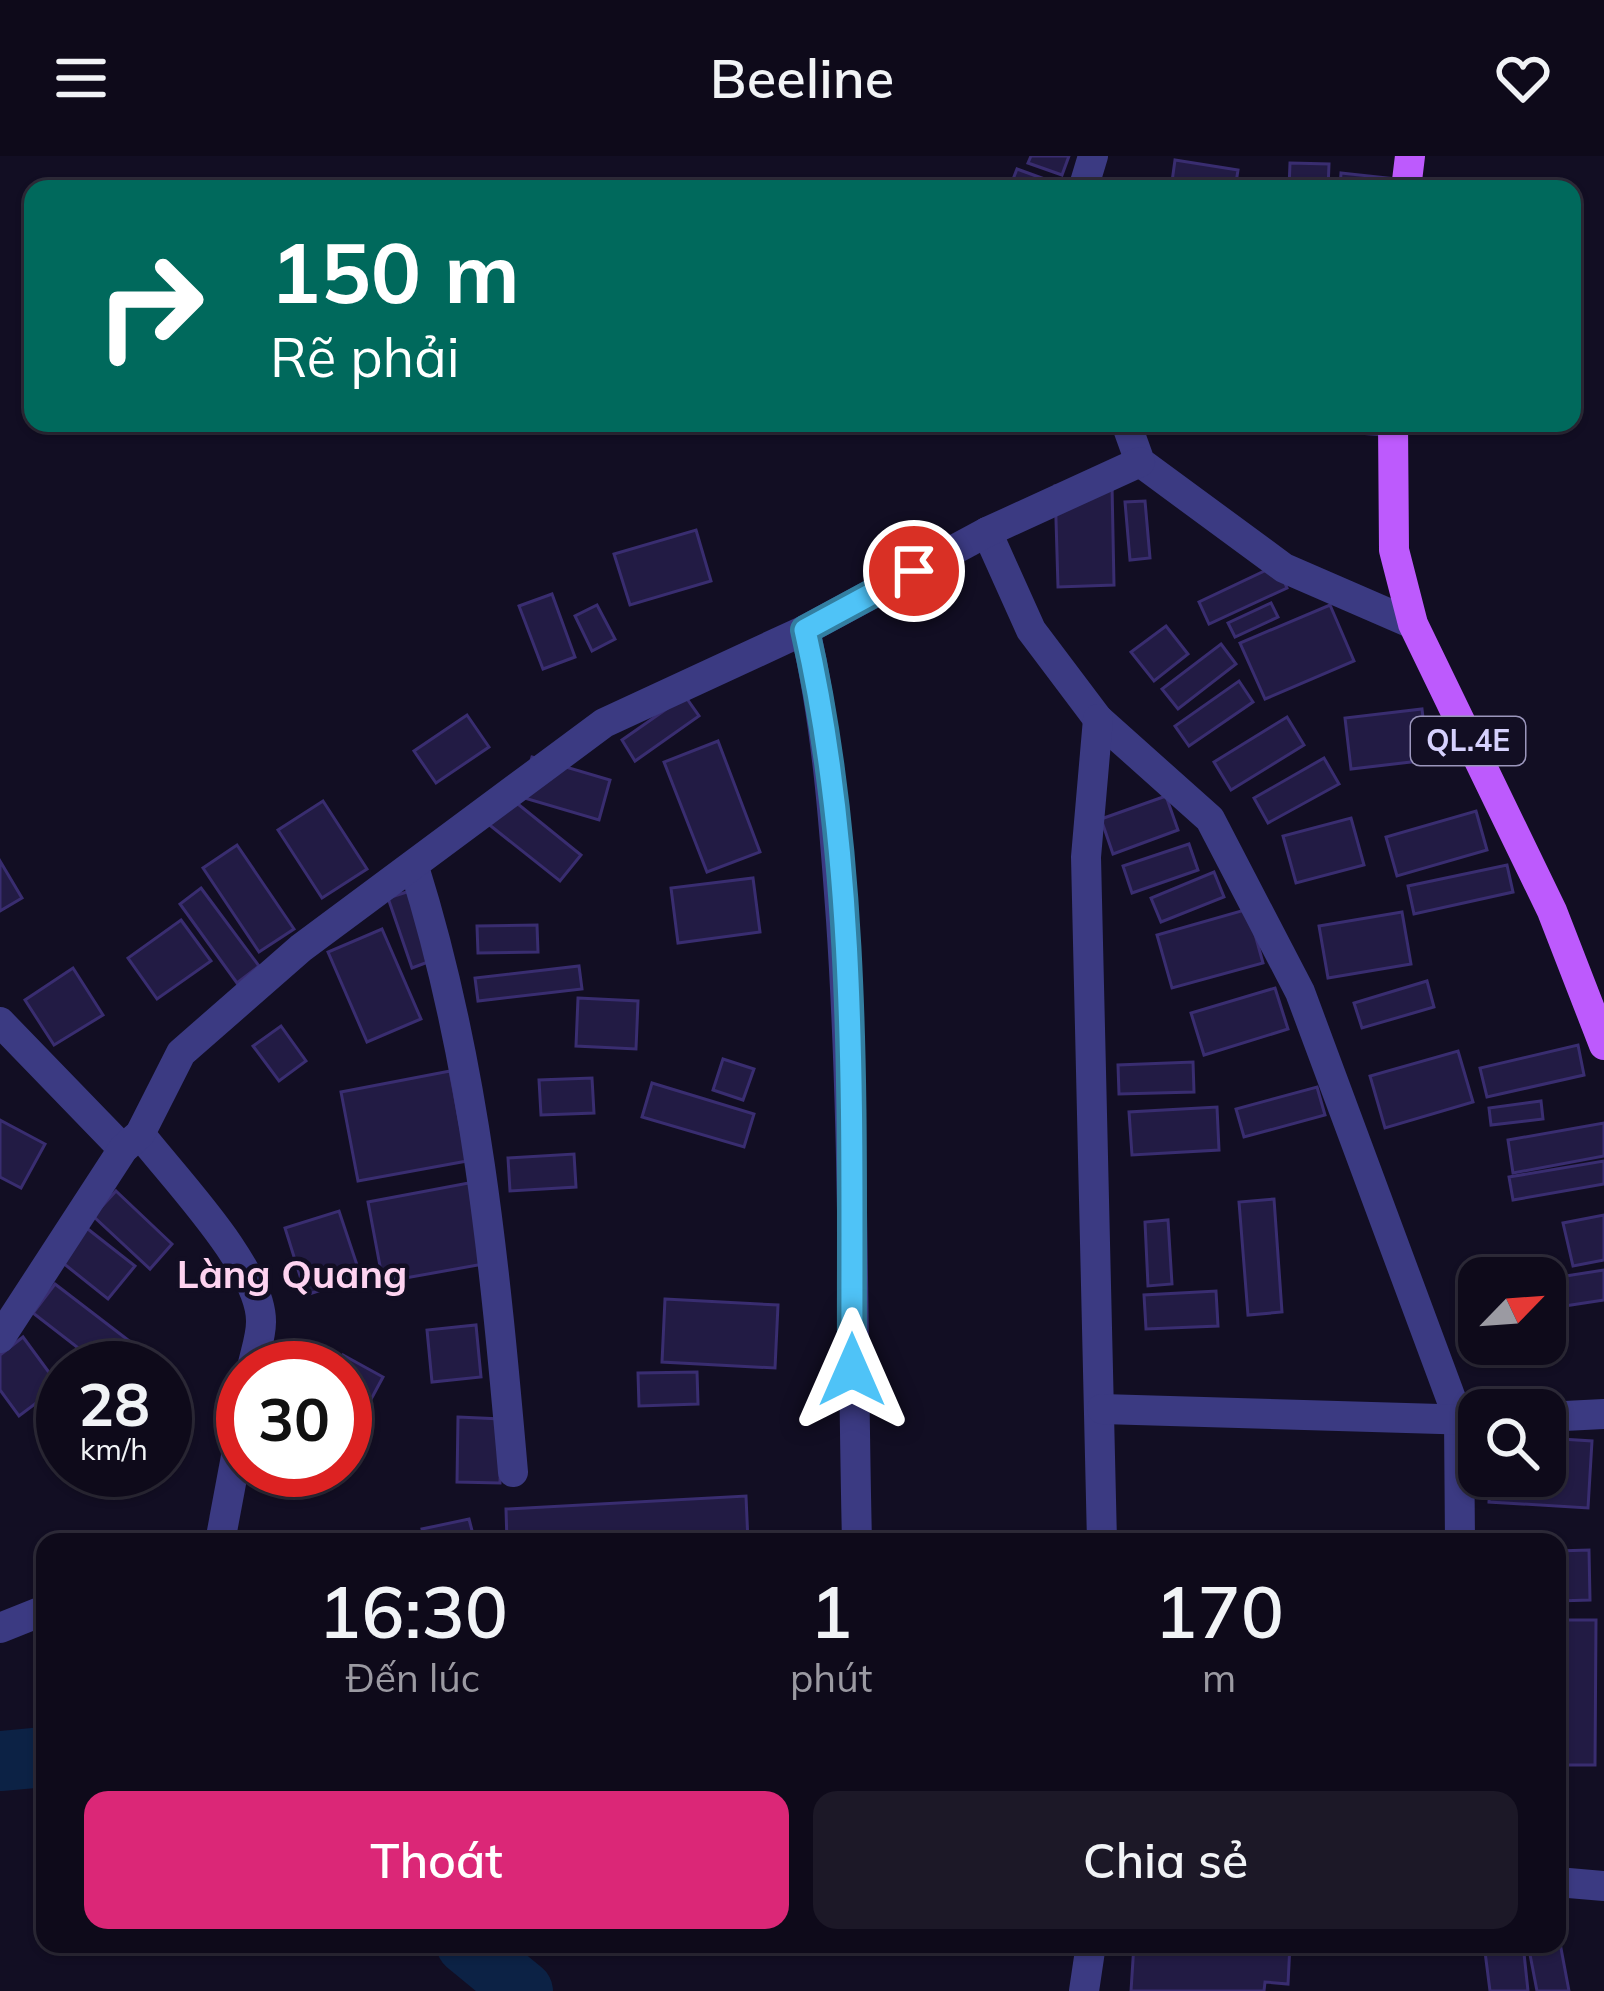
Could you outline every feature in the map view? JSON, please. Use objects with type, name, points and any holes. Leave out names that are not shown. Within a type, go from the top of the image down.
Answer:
[{"type":"main road","name":"QL.4E","points":[[1394,432],[1394,550],[1413,623],[1552,911],[1604,1045]]},
{"type":"street","points":[[1129,432],[1140,462],[1284,568],[1413,623]]},
{"type":"street","points":[[0,1338],[132,1142],[181,1053],[301,948],[604,723],[805,630],[987,532],[1140,462]]},
{"type":"street","points":[[987,532],[1031,630],[1098,719],[1210,819],[1247,882],[1300,992],[1458,1392]]},
{"type":"street","points":[[805,630],[822,703],[831,786],[850,1056],[856,1533]]},
{"type":"street","points":[[1098,719],[1086,857],[1102,1533]]},
{"type":"street","points":[[414,867],[444,961],[472,1099],[494,1255],[513,1472]]},
{"type":"street","points":[[0,1022],[132,1142],[242,1266],[261,1319],[257,1341]]},
{"type":"street","points":[[1102,1409],[1458,1420]]},
{"type":"street","points":[[1566,1416],[1604,1414]]},
{"type":"street","points":[[222,1533],[228,1497]]},
{"type":"street","points":[[1461,1533],[1463,1497]]},
{"type":"street","points":[[0,1628],[36,1614]]},
{"type":"street","points":[[1566,1883],[1604,1886]]},
{"type":"street","points":[[1084,1991],[1090,1953]]},
{"type":"building","points":[[1031,156],[1069,156],[1062,175],[1028,163]]},
{"type":"building","points":[[1175,160],[1238,170],[1236,180],[1172,180]]},
{"type":"building","points":[[1290,163],[1329,164],[1328,180],[1289,180]]},
{"type":"building","points":[[1017,169],[1047,180],[1013,180]]},
{"type":"building","points":[[1341,173],[1397,179],[1397,180],[1341,180]]},
{"type":"building","points":[[1112,485],[1114,585],[1058,587],[1055,486]]},
{"type":"building","points":[[1145,501],[1150,558],[1130,560],[1125,502]]},
{"type":"building","points":[[696,530],[711,581],[630,605],[614,554]]},
{"type":"building","points":[[1277,565],[1287,588],[1209,624],[1199,602]]},
{"type":"building","points":[[552,594],[575,657],[543,669],[519,606]]},
{"type":"building","points":[[1271,603],[1278,617],[1235,637],[1228,623]]},
{"type":"building","points":[[597,605],[615,639],[592,651],[575,616]]},
{"type":"building","points":[[1330,605],[1354,661],[1265,699],[1240,643]]},
{"type":"building","points":[[1166,626],[1188,654],[1154,681],[1131,652]]},
{"type":"building","points":[[1221,644],[1236,664],[1178,709],[1162,689]]},
{"type":"building","points":[[1239,681],[1253,702],[1189,746],[1175,726]]},
{"type":"building","points":[[685,696],[699,716],[635,761],[622,740]]},
{"type":"building","points":[[1422,709],[1428,760],[1351,769],[1345,718]]},
{"type":"building","points":[[467,715],[489,747],[436,783],[414,751]]},
{"type":"building","points":[[1287,717],[1304,745],[1231,790],[1214,762]]},
{"type":"building","points":[[718,741],[760,852],[707,872],[664,762]]},
{"type":"building","points":[[532,757],[610,780],[599,820],[521,797]]},
{"type":"building","points":[[1324,758],[1339,784],[1268,823],[1254,798]]},
{"type":"building","points":[[503,792],[581,855],[560,881],[482,819]]},
{"type":"building","points":[[1166,796],[1178,830],[1113,854],[1101,819]]},
{"type":"building","points":[[323,801],[367,869],[322,898],[278,830]]},
{"type":"building","points":[[1476,811],[1487,850],[1397,876],[1386,837]]},
{"type":"building","points":[[1351,818],[1364,865],[1296,883],[1283,836]]},
{"type":"building","points":[[1189,844],[1198,870],[1132,893],[1123,866]]},
{"type":"building","points":[[237,845],[294,929],[259,952],[203,868]]},
{"type":"building","points":[[0,861],[22,898],[0,911]]},
{"type":"building","points":[[1507,865],[1513,892],[1414,914],[1408,886]]},
{"type":"building","points":[[1214,872],[1224,897],[1161,922],[1151,898]]},
{"type":"building","points":[[753,878],[760,932],[678,943],[671,888]]},
{"type":"building","points":[[201,888],[259,966],[237,983],[180,904]]},
{"type":"building","points":[[413,890],[436,959],[412,968],[388,898]]},
{"type":"building","points":[[1248,909],[1263,963],[1172,988],[1157,935]]},
{"type":"building","points":[[1402,912],[1411,964],[1328,978],[1319,926]]},
{"type":"building","points":[[181,920],[211,961],[157,999],[128,958]]},
{"type":"building","points":[[537,925],[538,952],[478,953],[477,926]]},
{"type":"building","points":[[382,929],[421,1019],[367,1042],[328,952]]},
{"type":"building","points":[[579,966],[582,989],[478,1001],[475,978]]},
{"type":"building","points":[[73,968],[103,1015],[54,1045],[25,1000]]},
{"type":"building","points":[[1427,981],[1434,1007],[1362,1028],[1354,1003]]},
{"type":"building","points":[[1275,988],[1288,1029],[1204,1055],[1191,1013]]},
{"type":"building","points":[[578,998],[638,1001],[636,1049],[576,1046]]},
{"type":"building","points":[[281,1026],[306,1061],[279,1081],[253,1046]]},
{"type":"building","points":[[1578,1045],[1584,1075],[1487,1097],[1480,1068]]},
{"type":"building","points":[[1458,1051],[1473,1102],[1385,1128],[1370,1076]]},
{"type":"building","points":[[723,1059],[754,1069],[743,1100],[713,1090]]},
{"type":"building","points":[[1193,1062],[1194,1092],[1119,1094],[1118,1065]]},
{"type":"building","points":[[450,1071],[467,1161],[358,1181],[341,1092]]},
{"type":"building","points":[[592,1078],[594,1113],[541,1115],[539,1080]]},
{"type":"building","points":[[652,1083],[754,1114],[744,1147],[642,1117]]},
{"type":"building","points":[[1317,1087],[1325,1115],[1244,1137],[1236,1109]]},
{"type":"building","points":[[1541,1101],[1543,1119],[1491,1125],[1489,1108]]},
{"type":"building","points":[[1217,1107],[1219,1150],[1132,1155],[1129,1112]]},
{"type":"building","points":[[0,1120],[45,1144],[21,1188],[0,1177]]},
{"type":"building","points":[[1604,1123],[1604,1156],[1513,1173],[1508,1140]]},
{"type":"building","points":[[574,1154],[576,1187],[510,1191],[508,1158]]},
{"type":"building","points":[[1604,1161],[1604,1184],[1513,1200],[1509,1177]]},
{"type":"building","points":[[474,1182],[489,1263],[383,1282],[368,1202]]},
{"type":"building","points":[[116,1191],[172,1244],[150,1269],[93,1216]]},
{"type":"building","points":[[1274,1199],[1282,1312],[1248,1315],[1239,1202]]},
{"type":"building","points":[[339,1211],[361,1277],[306,1295],[285,1228]]},
{"type":"building","points":[[1604,1215],[1604,1260],[1573,1266],[1563,1223]]},
{"type":"building","points":[[1168,1220],[1172,1284],[1148,1286],[1145,1222]]},
{"type":"building","points":[[84,1226],[135,1266],[108,1299],[58,1259]]},
{"type":"building","points":[[1604,1270],[1604,1300],[1566,1306],[1566,1276]]},
{"type":"building","points":[[55,1284],[129,1341],[69,1341],[33,1313]]},
{"type":"building","points":[[1216,1291],[1218,1326],[1146,1329],[1144,1295]]},
{"type":"building","points":[[665,1299],[778,1305],[775,1368],[662,1362]]},
{"type":"building","points":[[476,1325],[481,1377],[432,1382],[427,1330]]},
{"type":"building","points":[[23,1337],[36,1355],[36,1403],[19,1416],[0,1390],[0,1355]]},
{"type":"building","points":[[372,1371],[383,1377],[372,1397]]},
{"type":"building","points":[[697,1372],[698,1404],[639,1406],[638,1373]]},
{"type":"building","points":[[458,1417],[501,1419],[500,1483],[457,1482]]},
{"type":"building","points":[[1566,1439],[1592,1441],[1588,1508],[1489,1502],[1489,1497],[1566,1497]]},
{"type":"building","points":[[746,1496],[748,1533],[507,1533],[506,1509]]},
{"type":"building","points":[[469,1519],[473,1533],[423,1533],[422,1529]]},
{"type":"building","points":[[1589,1550],[1590,1600],[1566,1601],[1566,1551]]},
{"type":"building","points":[[1566,1620],[1596,1620],[1595,1765],[1566,1765]]},
{"type":"building","points":[[1133,1953],[1290,1953],[1288,1984],[1265,1982],[1264,1991],[1131,1991]]},
{"type":"building","points":[[1485,1953],[1524,1953],[1528,1991],[1490,1991]]},
{"type":"building","points":[[1530,1953],[1562,1953],[1569,1991],[1537,1991]]},
{"type":"waterway","points":[[0,1761],[36,1758]]},
{"type":"waterway","points":[[477,1953],[523,1991]]},
{"type":"district","name":"Làng Quang","points":[[292,1274]]},
{"type":"route","points":[[852,1370],[850,1056],[833,807],[822,703],[805,630],[914,571]]}]
